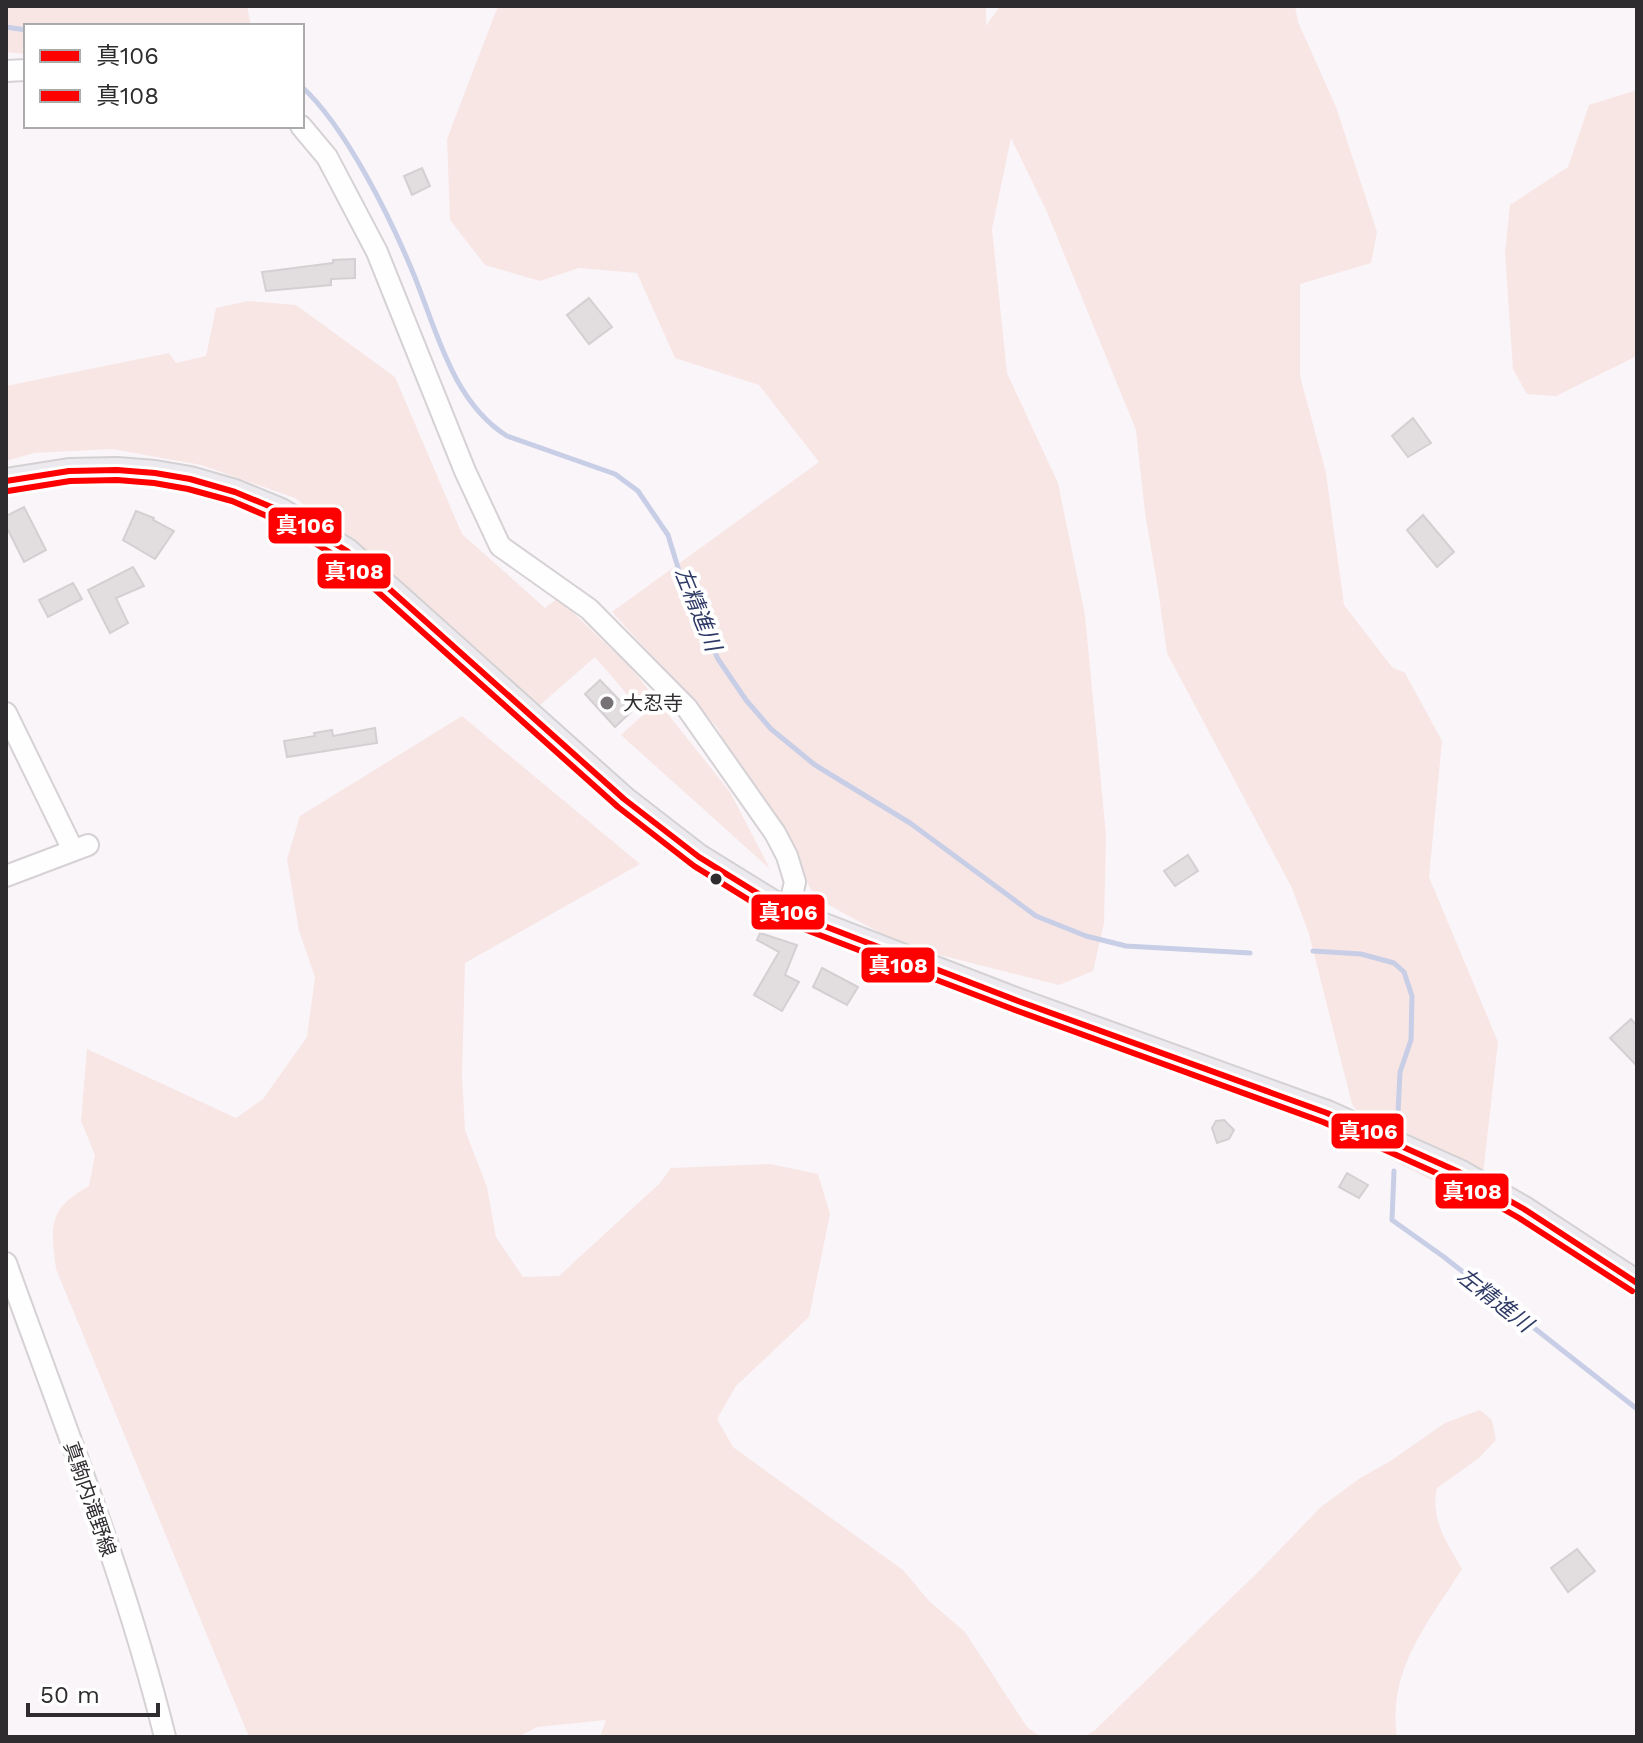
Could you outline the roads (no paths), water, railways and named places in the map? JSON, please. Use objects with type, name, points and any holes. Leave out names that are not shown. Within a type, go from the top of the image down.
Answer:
[{"type":"main road","points":[[6,481],[69,471],[155,473],[235,492],[281,511],[347,551],[624,799],[699,857],[788,912],[1018,1001],[1327,1113],[1459,1172],[1524,1209],[1637,1283]]},
{"type":"street","points":[[303,128],[327,157],[377,252],[465,471],[500,546],[589,609],[687,708],[775,833],[787,856],[795,882],[788,912]]},
{"type":"street","points":[[6,713],[80,847],[6,876]]},
{"type":"street","name":"真駒内滝野線","points":[[6,1263],[149,1670],[165,1737]]},
{"type":"waterway","name":"左精進川","points":[[6,27],[24,30]]},
{"type":"waterway","name":"左精進川","points":[[304,89],[335,125],[380,201],[414,275],[449,364],[473,405],[488,422],[507,436],[615,474],[638,491],[668,535],[683,584],[718,659],[746,700],[771,729],[815,765],[910,823],[1036,916],[1086,936],[1126,946],[1250,953]]},
{"type":"waterway","name":"左精進川","points":[[1313,951],[1361,954],[1394,963],[1404,972],[1412,996],[1411,1040],[1400,1072],[1397,1135]]},
{"type":"waterway","name":"左精進川","points":[[1394,1171],[1392,1220],[1444,1257],[1637,1409]]},
{"type":"place","name":"大忍寺","points":[[607,703]]}]
